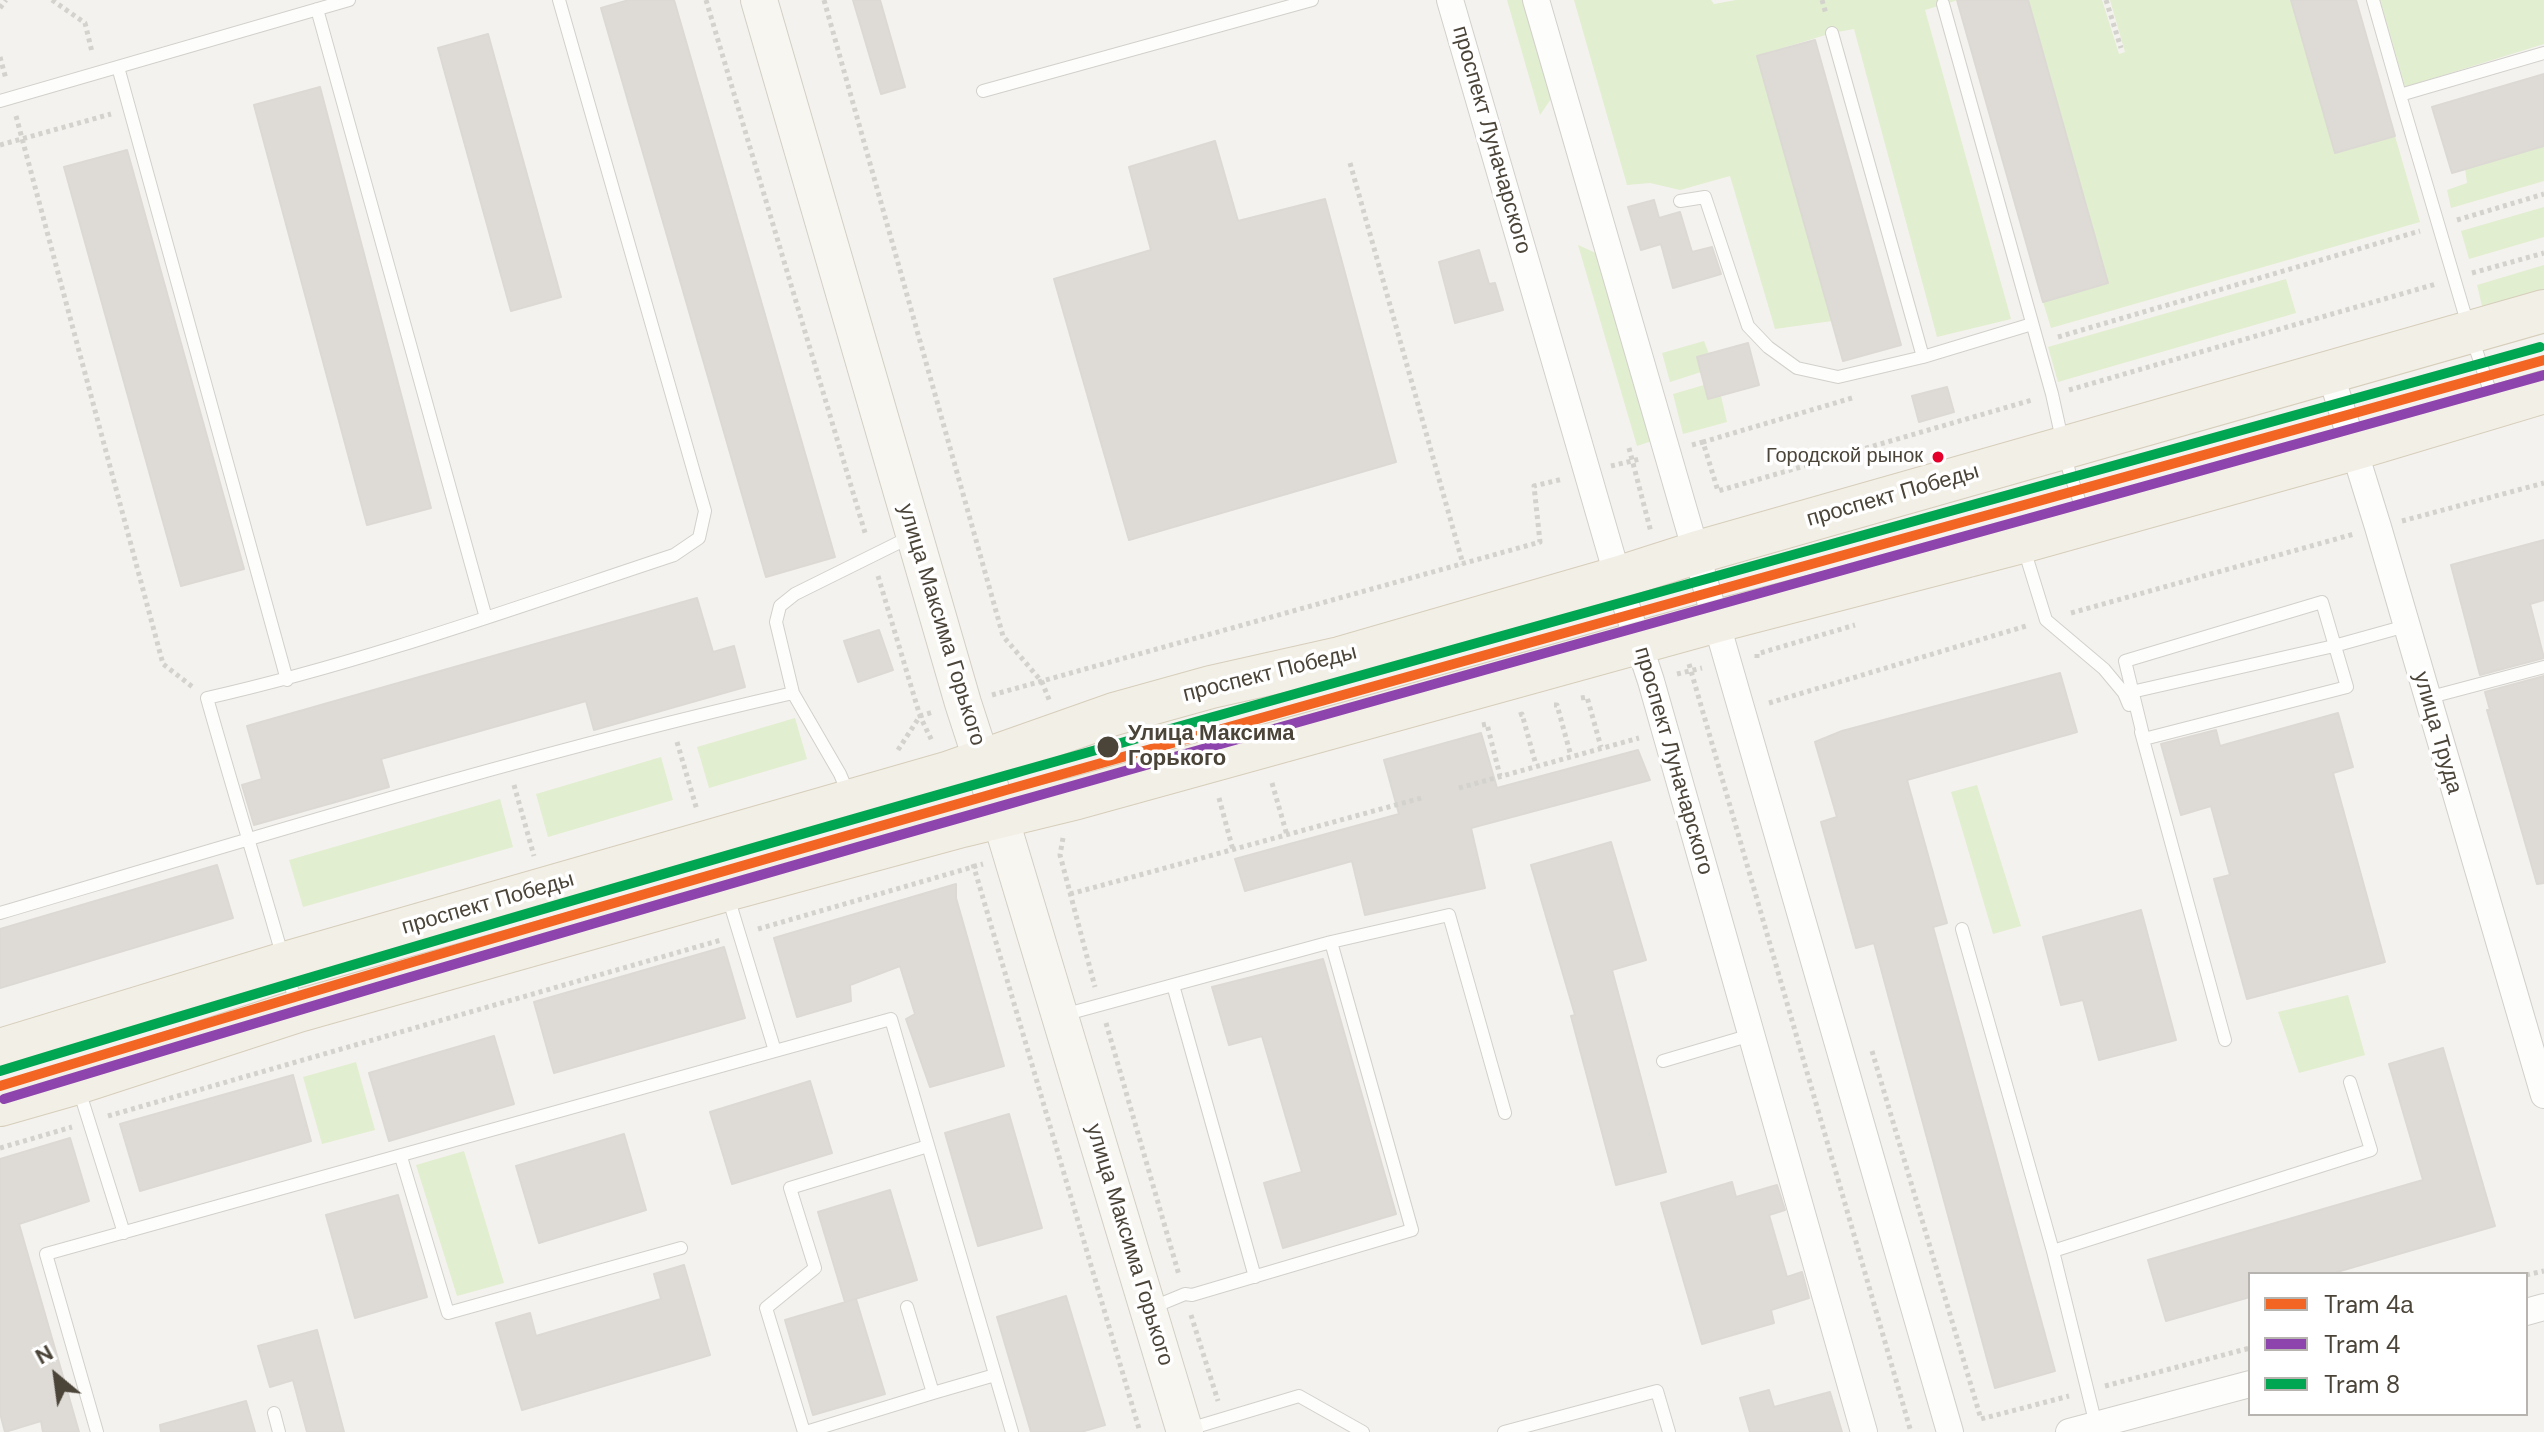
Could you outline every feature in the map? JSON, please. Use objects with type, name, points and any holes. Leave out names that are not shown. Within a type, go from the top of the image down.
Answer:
[{"type":"main road","name":"проспект Победы","points":[[0,1050],[285,963],[964,767],[1060,731],[1211,687],[1340,658],[1698,552],[2544,311]]},
{"type":"main road","points":[[0,1105],[298,1011],[726,890],[1077,798],[1717,621],[2022,542],[2544,392]]},
{"type":"street","name":"улица Максима Горького","points":[[759,0],[963,703],[964,767],[981,822],[1060,1016],[1183,1431]]},
{"type":"street","name":"проспект Луначарского","points":[[1450,0],[1620,577],[1864,1432]]},
{"type":"street","points":[[1536,0],[1950,1432]]},
{"type":"street","name":"улица Труда","points":[[2330,372],[2544,1095]]},
{"type":"street","points":[[2069,1432],[2097,1428],[2248,1385]]},
{"type":"lane","points":[[6,99],[349,0]]},
{"type":"lane","points":[[298,1011],[207,698],[287,680],[486,618],[674,555],[699,538],[705,511],[559,0]]},
{"type":"lane","points":[[983,91],[1312,0]]},
{"type":"lane","points":[[2373,0],[2470,332],[2496,406]]},
{"type":"lane","points":[[1943,4],[2052,394],[2069,471],[2087,523]]},
{"type":"lane","points":[[317,9],[486,618]]},
{"type":"lane","points":[[1832,33],[1923,357]]},
{"type":"lane","points":[[2400,95],[2544,53]]},
{"type":"lane","points":[[118,67],[287,680]]},
{"type":"lane","points":[[1680,201],[1705,197],[1748,326],[1768,347],[1797,368],[1838,377],[1923,357],[2032,324]]},
{"type":"lane","points":[[851,799],[793,693],[776,622],[780,606],[795,594],[914,535]]},
{"type":"lane","points":[[2022,542],[2046,620],[2128,692]]},
{"type":"lane","points":[[2144,739],[2347,687],[2322,602],[2125,661],[2128,692],[2144,739],[2225,1040]]},
{"type":"lane","points":[[2128,692],[2334,646],[2406,626]]},
{"type":"lane","points":[[2427,698],[2544,667]]},
{"type":"lane","points":[[0,913],[670,721],[793,693]]},
{"type":"lane","points":[[726,890],[775,1051]]},
{"type":"lane","points":[[1060,1016],[1331,942],[1449,915],[1505,1113]]},
{"type":"lane","points":[[1962,929],[2053,1251],[2097,1428]]},
{"type":"lane","points":[[1148,1309],[1185,1294],[1192,1295],[1412,1230],[1331,942]]},
{"type":"lane","points":[[1173,985],[1255,1277]]},
{"type":"lane","points":[[97,1432],[46,1254],[891,1019],[1012,1432]]},
{"type":"lane","points":[[1663,1061],[1751,1035]]},
{"type":"lane","points":[[2053,1251],[2371,1150],[2350,1082]]},
{"type":"lane","points":[[77,1083],[124,1233]]},
{"type":"lane","points":[[928,1146],[790,1188],[815,1268],[766,1308],[805,1432],[995,1375]]},
{"type":"lane","points":[[401,1157],[448,1313],[681,1248]]},
{"type":"lane","points":[[907,1307],[933,1393]]},
{"type":"lane","points":[[1504,1432],[1657,1391],[1669,1432]]},
{"type":"lane","points":[[1183,1431],[1299,1396],[1363,1432]]},
{"type":"lane","points":[[274,1413],[279,1432]]},
{"type":"path","points":[[0,8],[6,0]]},
{"type":"path","points":[[52,0],[85,23],[97,73]]},
{"type":"path","points":[[706,0],[920,716],[964,767]]},
{"type":"path","points":[[824,0],[1003,636],[1042,682],[1060,731]]},
{"type":"path","points":[[2106,0],[2121,48]]},
{"type":"path","points":[[0,57],[6,99],[22,139],[163,664],[207,698]]},
{"type":"path","points":[[0,145],[129,109]]},
{"type":"path","points":[[1350,163],[1463,564]]},
{"type":"path","points":[[2438,225],[2544,194]]},
{"type":"path","points":[[1718,491],[2544,253]]},
{"type":"path","points":[[1629,448],[1646,514]]},
{"type":"path","points":[[1769,703],[2046,620],[2544,483]]},
{"type":"path","points":[[893,757],[920,716],[1540,542]]},
{"type":"path","points":[[1760,666],[1757,654],[1864,623]]},
{"type":"path","points":[[1691,670],[1911,1432]]},
{"type":"path","points":[[1766,691],[1774,718]]},
{"type":"path","points":[[1545,708],[1587,697],[1601,747]]},
{"type":"path","points":[[1557,705],[1571,756]]},
{"type":"path","points":[[1511,717],[1534,711]]},
{"type":"path","points":[[1522,714],[1536,765]]},
{"type":"path","points":[[1472,728],[1499,720]]},
{"type":"path","points":[[670,721],[697,810],[711,807]]},
{"type":"path","points":[[1487,724],[1500,776]]},
{"type":"path","points":[[1459,788],[1638,737],[1643,752]]},
{"type":"path","points":[[509,766],[535,857],[519,861]]},
{"type":"path","points":[[1272,783],[1287,835]]},
{"type":"path","points":[[1070,894],[1425,797]]},
{"type":"path","points":[[1077,798],[1061,842],[1060,855],[1101,1006],[1223,1418]]},
{"type":"path","points":[[1219,798],[1233,850]]},
{"type":"path","points":[[981,822],[1140,1432]]},
{"type":"path","points":[[0,1148],[739,934]]},
{"type":"path","points":[[1868,1038],[1981,1419],[2248,1349]]},
{"type":"green space","points":[[1507,0],[1525,0],[1553,96],[1540,115]]},
{"type":"green space","points":[[1574,0],[1711,0],[1714,4],[1736,0],[1958,0],[1925,10],[2011,319],[1937,337],[1854,29],[1757,56],[1832,321],[1775,329],[1730,176],[1680,190],[1650,183],[1627,185]]},
{"type":"green space","points":[[2028,0],[2102,0],[2119,54],[2125,52],[2110,0],[2291,0],[2335,153],[2395,136],[2420,222],[2051,328],[2043,302],[2108,283]]},
{"type":"green space","points":[[2380,0],[2544,0],[2544,44],[2405,87]]},
{"type":"green space","points":[[2544,146],[2544,181],[2451,208],[2447,190],[2467,183],[2465,169]]},
{"type":"green space","points":[[2544,207],[2544,237],[2469,259],[2461,231]]},
{"type":"green space","points":[[1578,245],[1598,254],[1652,441],[1637,446]]},
{"type":"green space","points":[[2544,265],[2544,293],[2483,310],[2477,285]]},
{"type":"green space","points":[[2286,279],[2296,313],[2058,382],[2048,347]]},
{"type":"green space","points":[[1704,341],[1709,354],[1697,357],[1701,372],[1670,382],[1662,353]]},
{"type":"green space","points":[[1704,385],[1708,398],[1721,396],[1727,422],[1683,434],[1673,394]]},
{"type":"green space","points":[[795,718],[807,759],[709,788],[697,747]]},
{"type":"green space","points":[[661,757],[673,800],[548,837],[536,794]]},
{"type":"green space","points":[[1977,785],[2021,926],[1993,934],[1951,792]]},
{"type":"green space","points":[[500,799],[513,847],[303,907],[289,860]]},
{"type":"green space","points":[[2348,995],[2365,1055],[2299,1073],[2278,1012]]},
{"type":"green space","points":[[356,1062],[375,1130],[322,1144],[303,1077]]},
{"type":"green space","points":[[464,1151],[504,1283],[457,1296],[416,1165]]},
{"type":"building","points":[[629,0],[674,0],[835,557],[766,577],[601,8]]},
{"type":"building","points":[[853,0],[880,0],[905,87],[881,94]]},
{"type":"building","points":[[1957,0],[2028,0],[2108,283],[2043,302]]},
{"type":"building","points":[[2291,0],[2356,0],[2395,136],[2335,153]]},
{"type":"building","points":[[488,34],[561,297],[511,311],[438,48]]},
{"type":"building","points":[[1815,40],[1901,345],[1843,361],[1757,56]]},
{"type":"building","points":[[2544,74],[2544,146],[2452,173],[2432,107]]},
{"type":"building","points":[[320,87],[431,508],[367,525],[254,105]]},
{"type":"building","points":[[1215,141],[1238,221],[1325,199],[1396,462],[1129,540],[1054,279],[1151,250],[1129,167]]},
{"type":"building","points":[[127,150],[244,569],[181,586],[64,167]]},
{"type":"building","points":[[1654,200],[1659,218],[1680,212],[1692,252],[1712,247],[1721,274],[1673,288],[1661,244],[1641,250],[1628,207]]},
{"type":"building","points":[[1479,250],[1489,284],[1495,283],[1503,310],[1455,323],[1439,262]]},
{"type":"building","points":[[1748,343],[1759,385],[1708,399],[1697,357]]},
{"type":"building","points":[[1947,387],[1954,412],[1919,422],[1912,396]]},
{"type":"building","points":[[2544,540],[2544,600],[2530,604],[2544,658],[2480,675],[2451,565]]},
{"type":"building","points":[[697,598],[713,652],[734,646],[745,687],[594,730],[586,701],[381,759],[389,787],[254,825],[242,785],[262,779],[247,726]]},
{"type":"building","points":[[879,630],[893,670],[858,682],[844,641]]},
{"type":"building","points":[[2060,673],[2077,732],[1907,780],[1947,923],[1933,927],[2055,1371],[1995,1388],[1874,943],[1856,948],[1821,822],[1837,817],[1815,742],[1842,731]]},
{"type":"building","points":[[2544,676],[2544,883],[2537,884],[2487,710],[2490,710],[2485,692]]},
{"type":"building","points":[[2338,713],[2353,767],[2333,773],[2385,962],[2247,999],[2214,879],[2230,875],[2211,806],[2181,815],[2161,744],[2216,730],[2220,746]]},
{"type":"building","points":[[1481,733],[1497,788],[1638,750],[1650,780],[1471,828],[1485,888],[1365,915],[1352,861],[1245,891],[1235,859],[1399,814],[1384,760]]},
{"type":"building","points":[[1611,842],[1646,960],[1612,970],[1666,1172],[1616,1185],[1571,1016],[1575,1015],[1531,865]]},
{"type":"building","points":[[217,865],[233,918],[0,988],[0,929]]},
{"type":"building","points":[[956,884],[956,898],[1004,1066],[930,1087],[906,1019],[915,1014],[900,966],[850,985],[851,1001],[797,1017],[774,938]]},
{"type":"building","points":[[2141,910],[2176,1040],[2099,1060],[2083,1000],[2061,1005],[2043,937]]},
{"type":"building","points":[[724,947],[745,1018],[554,1073],[534,1002]]},
{"type":"building","points":[[1323,959],[1396,1214],[1283,1248],[1264,1183],[1302,1172],[1262,1036],[1229,1045],[1212,987]]},
{"type":"building","points":[[494,1036],[514,1104],[389,1141],[369,1073]]},
{"type":"building","points":[[2443,1048],[2495,1226],[2337,1272],[2248,1272],[2248,1298],[2166,1321],[2148,1260],[2423,1180],[2389,1064]]},
{"type":"building","points":[[293,1075],[311,1141],[140,1191],[120,1124]]},
{"type":"building","points":[[810,1081],[832,1153],[732,1184],[710,1112]]},
{"type":"building","points":[[1009,1114],[1042,1228],[978,1246],[945,1133]]},
{"type":"building","points":[[624,1134],[646,1210],[539,1243],[516,1166]]},
{"type":"building","points":[[70,1138],[89,1201],[19,1224],[79,1432],[43,1432],[41,1421],[5,1432],[0,1413],[0,1159]]},
{"type":"building","points":[[1732,1182],[1736,1197],[1777,1185],[1785,1210],[1769,1215],[1787,1277],[1802,1272],[1809,1298],[1771,1310],[1774,1323],[1702,1344],[1661,1203]]},
{"type":"building","points":[[890,1190],[917,1280],[845,1302],[818,1212]]},
{"type":"building","points":[[398,1195],[427,1297],[355,1318],[326,1215]]},
{"type":"building","points":[[684,1265],[710,1355],[522,1410],[496,1323],[530,1313],[536,1336],[661,1299],[654,1274]]},
{"type":"building","points":[[1066,1296],[1105,1425],[1081,1432],[1031,1432],[997,1317]]},
{"type":"building","points":[[856,1299],[885,1394],[813,1415],[785,1320]]},
{"type":"building","points":[[317,1330],[344,1432],[307,1432],[293,1380],[270,1387],[258,1346]]},
{"type":"building","points":[[1769,1390],[1774,1407],[1830,1392],[1842,1432],[1750,1432],[1740,1398]]},
{"type":"building","points":[[246,1401],[255,1432],[161,1432],[160,1425]]},
{"type":"tram line","name":"8","points":[[0,1071],[950,791],[2540,347]]},
{"type":"tram line","name":"4а","points":[[0,1086],[317,990],[952,806],[2544,360]]},
{"type":"tram line","name":"4","points":[[4,1099],[954,819],[2544,375]]},
{"type":"place","name":"Городской рынок","points":[[1938,457]]},
{"type":"place","name":"Улица Максима Горького","points":[[1108,747]]}]
